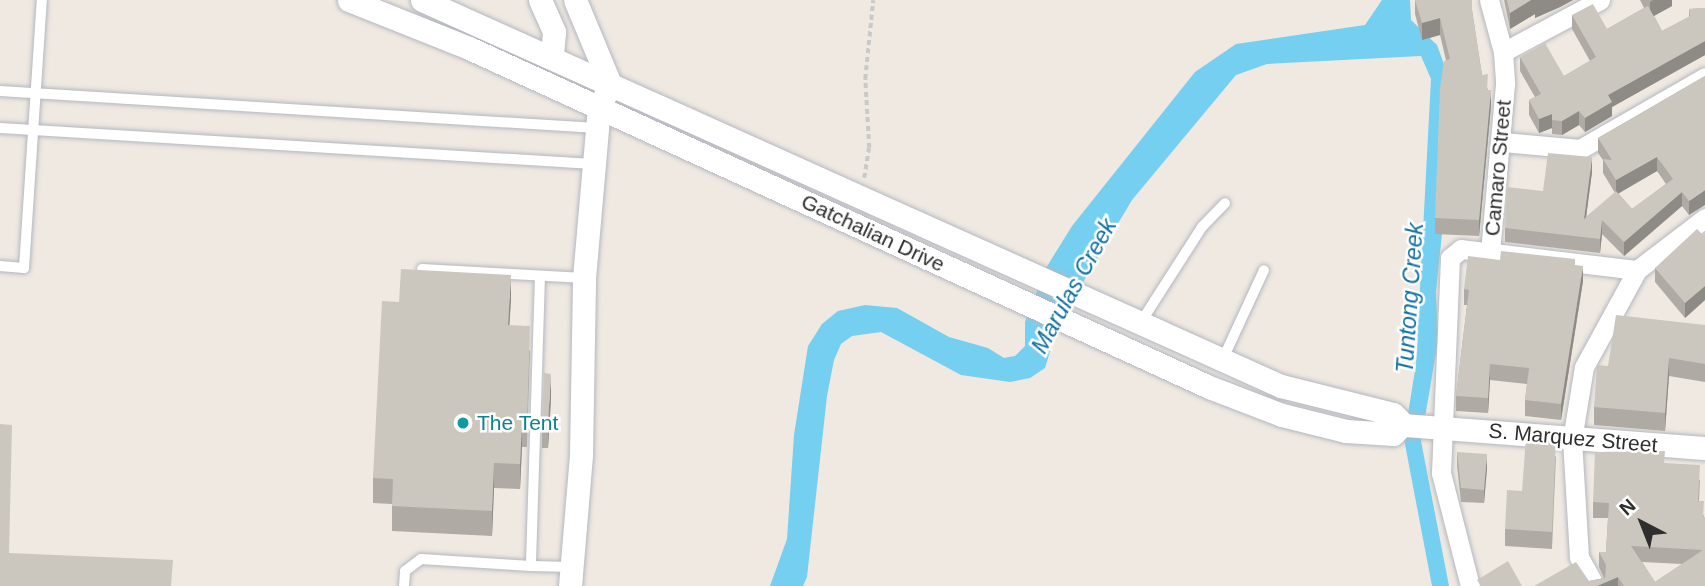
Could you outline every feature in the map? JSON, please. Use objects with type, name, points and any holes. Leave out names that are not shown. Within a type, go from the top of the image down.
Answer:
[{"type":"street","name":"Gatchalian Drive","points":[[349,0],[456,42],[598,118],[1028,304],[1221,391],[1346,431],[1393,434],[1403,425],[1434,427]]},
{"type":"street","name":"Gatchalian Drive","points":[[422,0],[1101,304],[1222,362],[1281,386],[1394,414],[1403,425]]},
{"type":"street","points":[[540,0],[554,32],[552,56]]},
{"type":"street","points":[[571,576],[581,454],[584,278],[598,118],[610,84],[575,0]]},
{"type":"street","name":"Camaro Street","points":[[1469,586],[1441,473],[1434,427],[1450,258],[1461,249],[1490,251],[1503,142],[1503,52],[1489,0]]},
{"type":"street","points":[[1503,52],[1600,0]]},
{"type":"street","points":[[1503,142],[1580,149],[1705,77]]},
{"type":"street","points":[[1595,586],[1579,557],[1572,440],[1584,367],[1637,270],[1705,218]]},
{"type":"street","points":[[1490,251],[1637,270]]},
{"type":"street","points":[[1346,431],[1353,405]]},
{"type":"street","name":"S. Marquez Street","points":[[1434,427],[1572,440],[1705,448]]},
{"type":"lane","points":[[0,266],[24,268],[42,0]]},
{"type":"lane","points":[[0,92],[598,118]]},
{"type":"lane","points":[[0,128],[594,164]]},
{"type":"lane","points":[[1141,324],[1202,228],[1225,203]]},
{"type":"lane","points":[[422,269],[584,278]]},
{"type":"lane","points":[[1222,362],[1264,270]]},
{"type":"lane","points":[[531,566],[540,276]]},
{"type":"lane","points":[[404,586],[405,571],[421,559],[531,566],[571,576]]},
{"type":"path","points":[[860,197],[869,148],[865,79],[873,0]]},
{"type":"water","name":"Marulas Creek","points":[[1382,0],[1410,0],[1411,20],[1437,45],[1445,67],[1444,214],[1436,292],[1438,341],[1421,441],[1449,586],[1432,586],[1404,439],[1416,364],[1431,79],[1421,56],[1267,64],[1236,75],[1132,200],[1086,277],[1054,339],[1045,368],[1030,378],[1010,382],[961,375],[881,332],[852,336],[841,344],[834,360],[827,396],[807,577],[803,586],[770,586],[787,539],[794,435],[808,346],[822,324],[838,311],[865,305],[897,308],[949,337],[988,348],[1004,358],[1015,356],[1025,346],[1025,322],[1046,268],[1072,226],[1195,72],[1236,44],[1365,25]]},
{"type":"building","points":[[1415,0],[1472,0],[1482,75],[1488,74],[1487,90],[1491,90],[1479,220],[1435,218],[1440,88],[1444,61],[1450,59],[1440,18],[1422,23]]},
{"type":"building","points":[[1507,0],[1531,0],[1510,13]]},
{"type":"building","points":[[1593,4],[1607,29],[1648,6],[1662,31],[1690,16],[1689,9],[1705,8],[1705,41],[1608,95],[1612,102],[1585,118],[1579,111],[1562,121],[1552,120],[1552,114],[1539,119],[1529,100],[1541,94],[1520,57],[1545,43],[1564,76],[1596,57],[1572,15]]},
{"type":"building","points":[[1705,76],[1705,190],[1689,201],[1682,192],[1624,242],[1602,220],[1600,239],[1505,228],[1507,187],[1543,191],[1548,153],[1592,157],[1584,219],[1616,191],[1632,209],[1673,179],[1657,157],[1616,180],[1603,159],[1612,160],[1598,138]]},
{"type":"building","points":[[1697,229],[1705,234],[1705,286],[1685,303],[1655,268]]},
{"type":"building","points":[[1501,251],[1575,259],[1575,265],[1583,266],[1561,404],[1525,400],[1529,368],[1490,364],[1488,398],[1456,396],[1469,290],[1464,289],[1468,256],[1500,260]]},
{"type":"building","name":"The Tent","points":[[401,269],[511,275],[508,325],[530,326],[527,422],[522,422],[520,464],[494,463],[492,511],[392,506],[393,479],[373,478],[382,301],[399,302]]},
{"type":"building","points":[[1616,315],[1705,325],[1705,364],[1669,358],[1665,413],[1594,407],[1597,365],[1608,366]]},
{"type":"building","points":[[544,373],[551,374],[548,423],[542,423]]},
{"type":"building","points":[[0,424],[12,425],[9,553],[173,560],[171,586],[0,586]]},
{"type":"building","points":[[1526,438],[1556,440],[1552,532],[1505,529],[1507,490],[1522,491]]},
{"type":"building","points":[[1665,451],[1664,463],[1700,465],[1698,501],[1704,501],[1705,586],[1624,586],[1618,577],[1597,586],[1534,586],[1576,562],[1589,581],[1605,578],[1606,565],[1599,552],[1606,552],[1609,503],[1593,502],[1595,452]],"holes":[[[1631,546],[1703,550],[1655,582]]]},
{"type":"building","points":[[1457,452],[1487,454],[1484,490],[1461,488]]},
{"type":"building","points":[[1508,561],[1522,586],[1481,586],[1477,580]]},
{"type":"place","name":"The Tent","points":[[463,423]]},
{"type":"water label","name":"Tuntong Creek","points":[[1410,298]]}]
